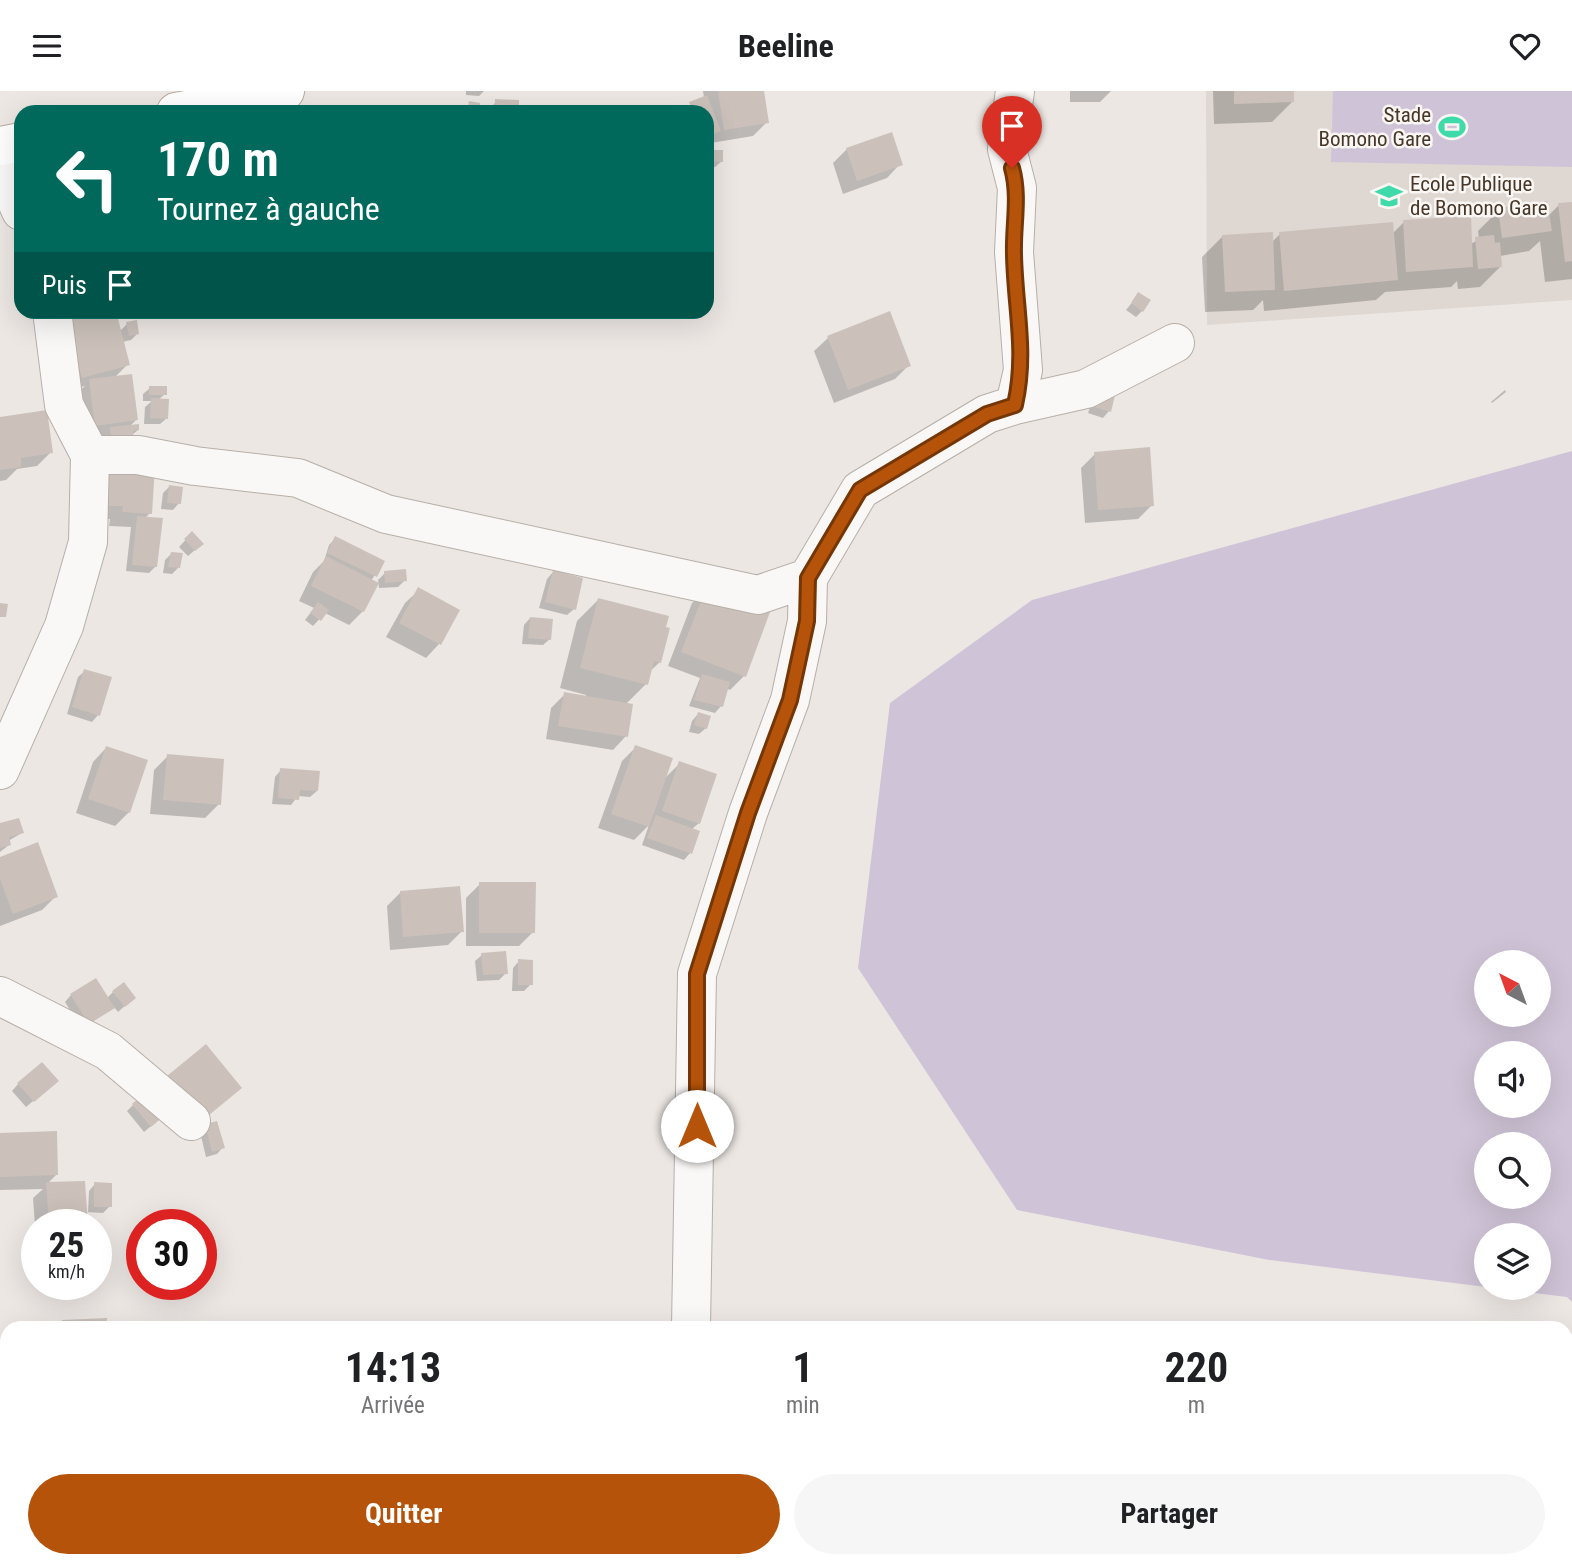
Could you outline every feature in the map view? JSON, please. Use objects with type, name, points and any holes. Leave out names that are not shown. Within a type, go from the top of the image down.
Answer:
[{"type":"main road","points":[[212,105],[285,91]]},
{"type":"street","points":[[1015,91],[1007,149],[1017,187],[1014,252],[1023,370],[1015,405]]},
{"type":"street","points":[[0,163],[14,195]]},
{"type":"street","points":[[0,770],[64,626],[88,542],[90,455],[64,405],[53,319]]},
{"type":"street","points":[[691,1321],[697,974],[748,813],[790,700],[807,621],[808,578],[860,490],[987,414],[1086,389],[1175,343]]},
{"type":"street","points":[[90,455],[138,455],[195,466],[298,478],[386,514],[758,595],[808,578]]},
{"type":"street","points":[[0,996],[108,1051],[191,1121]]},
{"type":"shaded area","name":"Ecole Publique de Bomono Gare","points":[[1206,91],[1572,91],[1572,300],[1207,325]]},
{"type":"shaded area","name":"Stade Bomono Gare","points":[[1333,91],[1572,91],[1572,167],[1331,162]]},
{"type":"shaded area","points":[[1572,451],[1572,1302],[1567,1297],[1551,1295],[1551,1223],[1474,1223],[1474,1286],[1269,1260],[1017,1210],[858,968],[890,703],[1032,600]]},
{"type":"building","points":[[718,91],[764,91],[769,123],[724,130]]},
{"type":"building","points":[[1234,91],[1294,91],[1294,102],[1234,104]]},
{"type":"building","points":[[707,95],[711,105],[690,105],[689,102]]},
{"type":"building","points":[[495,99],[519,100],[519,105],[495,105]]},
{"type":"building","points":[[469,101],[480,103],[480,105],[468,105]]},
{"type":"building","points":[[714,113],[721,131],[714,134]]},
{"type":"building","points":[[892,132],[903,165],[857,181],[846,148]]},
{"type":"building","points":[[714,150],[723,150],[723,162],[714,161]]},
{"type":"building","points":[[1547,201],[1552,231],[1502,238],[1498,208]]},
{"type":"building","points":[[1572,202],[1572,261],[1565,262],[1558,203]]},
{"type":"building","points":[[1471,216],[1473,267],[1406,272],[1403,220]]},
{"type":"building","points":[[1393,222],[1398,280],[1284,291],[1279,232]]},
{"type":"building","points":[[1273,232],[1275,290],[1225,292],[1222,235]]},
{"type":"building","points":[[1494,235],[1495,243],[1500,242],[1502,267],[1478,269],[1475,237]]},
{"type":"building","points":[[1138,292],[1151,300],[1143,312],[1131,303]]},
{"type":"building","points":[[890,311],[911,366],[848,390],[827,336]]},
{"type":"building","points":[[65,319],[118,319],[130,365],[82,378]]},
{"type":"building","points":[[137,320],[139,334],[129,336],[126,322]]},
{"type":"building","points":[[132,374],[138,420],[95,426],[89,379]]},
{"type":"building","points":[[149,386],[167,386],[167,395],[149,395]]},
{"type":"building","points":[[1099,386],[1116,391],[1111,412],[1094,407]]},
{"type":"building","points":[[151,398],[169,399],[168,419],[150,418]]},
{"type":"building","points":[[47,410],[53,453],[21,458],[21,467],[0,470],[0,417]]},
{"type":"building","points":[[139,424],[139,430],[133,431],[134,441],[112,443],[110,427]]},
{"type":"building","points":[[1150,447],[1154,506],[1098,510],[1094,452]]},
{"type":"building","points":[[109,464],[155,466],[152,514],[122,512],[123,506],[107,506]]},
{"type":"building","points":[[169,485],[183,487],[181,504],[167,503]]},
{"type":"building","points":[[137,516],[163,518],[157,567],[132,565]]},
{"type":"building","points":[[192,531],[204,544],[195,551],[184,539]]},
{"type":"building","points":[[335,536],[385,561],[377,577],[327,553]]},
{"type":"building","points":[[171,552],[183,553],[180,568],[168,567]]},
{"type":"building","points":[[326,556],[379,583],[364,612],[311,586]]},
{"type":"building","points":[[406,569],[407,581],[385,583],[384,571]]},
{"type":"building","points":[[553,570],[583,578],[576,610],[545,602]]},
{"type":"building","points":[[418,587],[460,610],[441,645],[399,623]]},
{"type":"building","points":[[706,588],[770,612],[746,677],[681,652]]},
{"type":"building","points":[[598,598],[669,616],[666,627],[670,628],[661,663],[654,661],[648,685],[580,668]]},
{"type":"building","points":[[318,602],[329,610],[321,621],[310,613]]},
{"type":"building","points":[[0,603],[8,604],[6,617],[0,617]]},
{"type":"building","points":[[530,617],[553,619],[551,640],[528,638]]},
{"type":"building","points":[[84,669],[112,677],[100,716],[72,707]]},
{"type":"building","points":[[702,674],[730,682],[723,707],[694,700]]},
{"type":"building","points":[[564,692],[633,704],[628,737],[558,726]]},
{"type":"building","points":[[698,712],[711,716],[707,729],[694,725]]},
{"type":"building","points":[[635,745],[673,758],[649,827],[611,814]]},
{"type":"building","points":[[106,746],[148,760],[130,813],[88,799]]},
{"type":"building","points":[[167,754],[224,759],[221,805],[163,800]]},
{"type":"building","points":[[679,761],[717,774],[700,824],[662,811]]},
{"type":"building","points":[[280,768],[320,771],[318,791],[300,790],[299,800],[278,798]]},
{"type":"building","points":[[656,815],[700,831],[692,854],[647,838]]},
{"type":"building","points":[[19,818],[24,833],[9,837],[11,845],[0,848],[0,823]]},
{"type":"building","points":[[38,842],[58,897],[13,914],[0,879],[0,857]]},
{"type":"building","points":[[479,882],[536,882],[535,933],[479,933]]},
{"type":"building","points":[[460,886],[464,932],[403,937],[400,891]]},
{"type":"building","points":[[506,951],[508,974],[483,975],[481,953]]},
{"type":"building","points":[[518,959],[533,960],[533,985],[518,985]]},
{"type":"building","points":[[96,978],[115,1008],[89,1024],[70,994]]},
{"type":"building","points":[[124,982],[136,998],[125,1007],[112,991]]},
{"type":"building","points":[[206,1044],[242,1088],[203,1120],[167,1076]]},
{"type":"building","points":[[42,1062],[59,1081],[34,1102],[17,1083]]},
{"type":"building","points":[[145,1093],[164,1116],[151,1127],[132,1104]]},
{"type":"building","points":[[217,1121],[225,1148],[212,1152],[205,1124]]},
{"type":"building","points":[[57,1131],[58,1175],[0,1177],[0,1133]]},
{"type":"building","points":[[85,1181],[87,1209],[48,1209],[46,1182]]},
{"type":"building","points":[[94,1182],[112,1183],[112,1207],[94,1207]]},
{"type":"building","points":[[107,1318],[107,1321],[62,1320]]},
{"type":"place","name":"Stade Bomono Gare","points":[[1452,127]]},
{"type":"place","name":"Ecole Publique de Bomono Gare","points":[[1389,196]]},
{"type":"route","points":[[697,1126],[697,974],[748,813],[790,700],[807,621],[808,578],[860,490],[987,414],[1015,405],[1023,370],[1014,252],[1017,187],[1012,168]]}]
